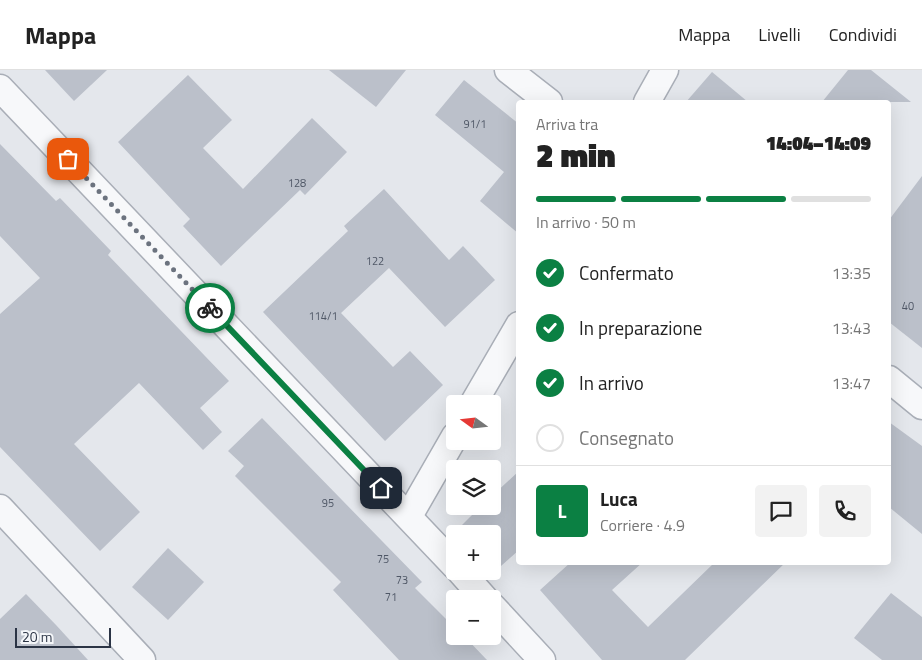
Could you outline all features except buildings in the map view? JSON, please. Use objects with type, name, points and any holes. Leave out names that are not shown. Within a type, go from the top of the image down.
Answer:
[{"type":"street","points":[[508,70],[546,100]]},
{"type":"street","points":[[647,100],[665,70]]},
{"type":"street","points":[[0,88],[446,556]]},
{"type":"street","points":[[478,395],[516,330]]},
{"type":"street","points":[[891,381],[922,406]]},
{"type":"street","points":[[409,516],[447,450]]},
{"type":"street","points":[[0,508],[142,660]]},
{"type":"street","points":[[468,580],[478,590]]},
{"type":"street","points":[[501,616],[542,660]]},
{"type":"way so far","points":[[68,159],[210,308]]},
{"type":"route","points":[[210,308],[381,488]]}]
